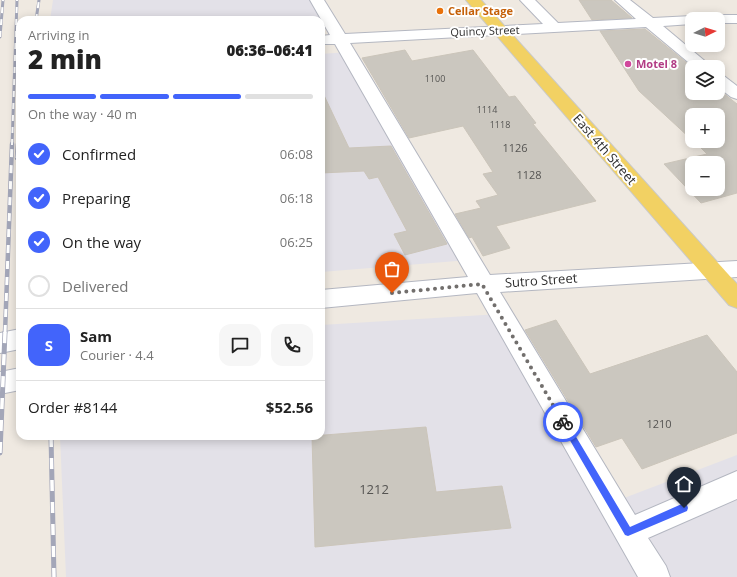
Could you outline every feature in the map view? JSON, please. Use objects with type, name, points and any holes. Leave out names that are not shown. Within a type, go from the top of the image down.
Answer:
[{"type":"main road","name":"East 4th Street","points":[[473,0],[737,299]]},
{"type":"street","points":[[317,0],[322,16]]},
{"type":"street","points":[[527,0],[555,28]]},
{"type":"street","points":[[622,0],[695,60]]},
{"type":"street","points":[[725,19],[737,19]]},
{"type":"street","name":"Quincy Street","points":[[330,39],[685,20]]},
{"type":"street","points":[[325,24],[330,39],[482,284],[655,577]]},
{"type":"street","points":[[725,85],[737,94]]},
{"type":"street","name":"Sutro Street","points":[[325,299],[482,284],[737,269]]},
{"type":"street","points":[[0,343],[16,340]]},
{"type":"street","points":[[0,383],[16,380]]},
{"type":"street","points":[[628,532],[737,485]]},
{"type":"shaded area","points":[[53,0],[317,0],[333,27],[325,28],[325,16],[51,16]]},
{"type":"shaded area","points":[[348,52],[469,260],[325,272],[325,54]]},
{"type":"shaded area","points":[[500,314],[611,503],[737,455],[737,577],[66,577],[60,440],[325,440],[325,325]]},
{"type":"building","points":[[579,0],[611,0],[632,18],[592,20]]},
{"type":"building","points":[[645,29],[685,61],[685,100],[725,100],[725,95],[737,104],[737,193],[701,203],[694,196],[725,196],[725,156],[698,156],[707,154],[701,148],[725,148],[725,108],[685,108],[685,134],[639,91],[600,31]]},
{"type":"building","points":[[405,50],[412,61],[473,50],[509,97],[515,96],[536,123],[533,124],[596,201],[496,226],[510,248],[483,256],[472,237],[469,238],[455,214],[481,208],[476,201],[498,195],[483,174],[493,172],[463,126],[409,138],[362,58]]},
{"type":"building","points":[[325,97],[349,148],[391,146],[447,244],[405,255],[394,234],[407,231],[378,177],[369,179],[364,171],[325,173]]},
{"type":"building","points":[[685,159],[685,186],[664,164]]},
{"type":"building","points":[[556,320],[590,374],[707,335],[737,372],[737,433],[642,469],[622,438],[596,447],[525,330]]},
{"type":"building","points":[[426,427],[436,492],[502,486],[511,528],[315,547],[312,440],[325,440],[325,435]]},
{"type":"railway","points":[[0,37],[3,0]]},
{"type":"railway","points":[[16,16],[17,0]]},
{"type":"railway","points":[[37,16],[39,0]]},
{"type":"railway","points":[[12,145],[16,29]]},
{"type":"railway","points":[[5,333],[12,144]]},
{"type":"railway","points":[[0,453],[5,332]]},
{"type":"railway","points":[[51,440],[54,577]]},
{"type":"way so far","points":[[392,293],[482,284],[563,422]]},
{"type":"place","name":"Cellar Stage","points":[[440,11]]},
{"type":"place","name":"Motel 8","points":[[628,64]]},
{"type":"route","points":[[563,422],[628,532],[684,508]]}]
